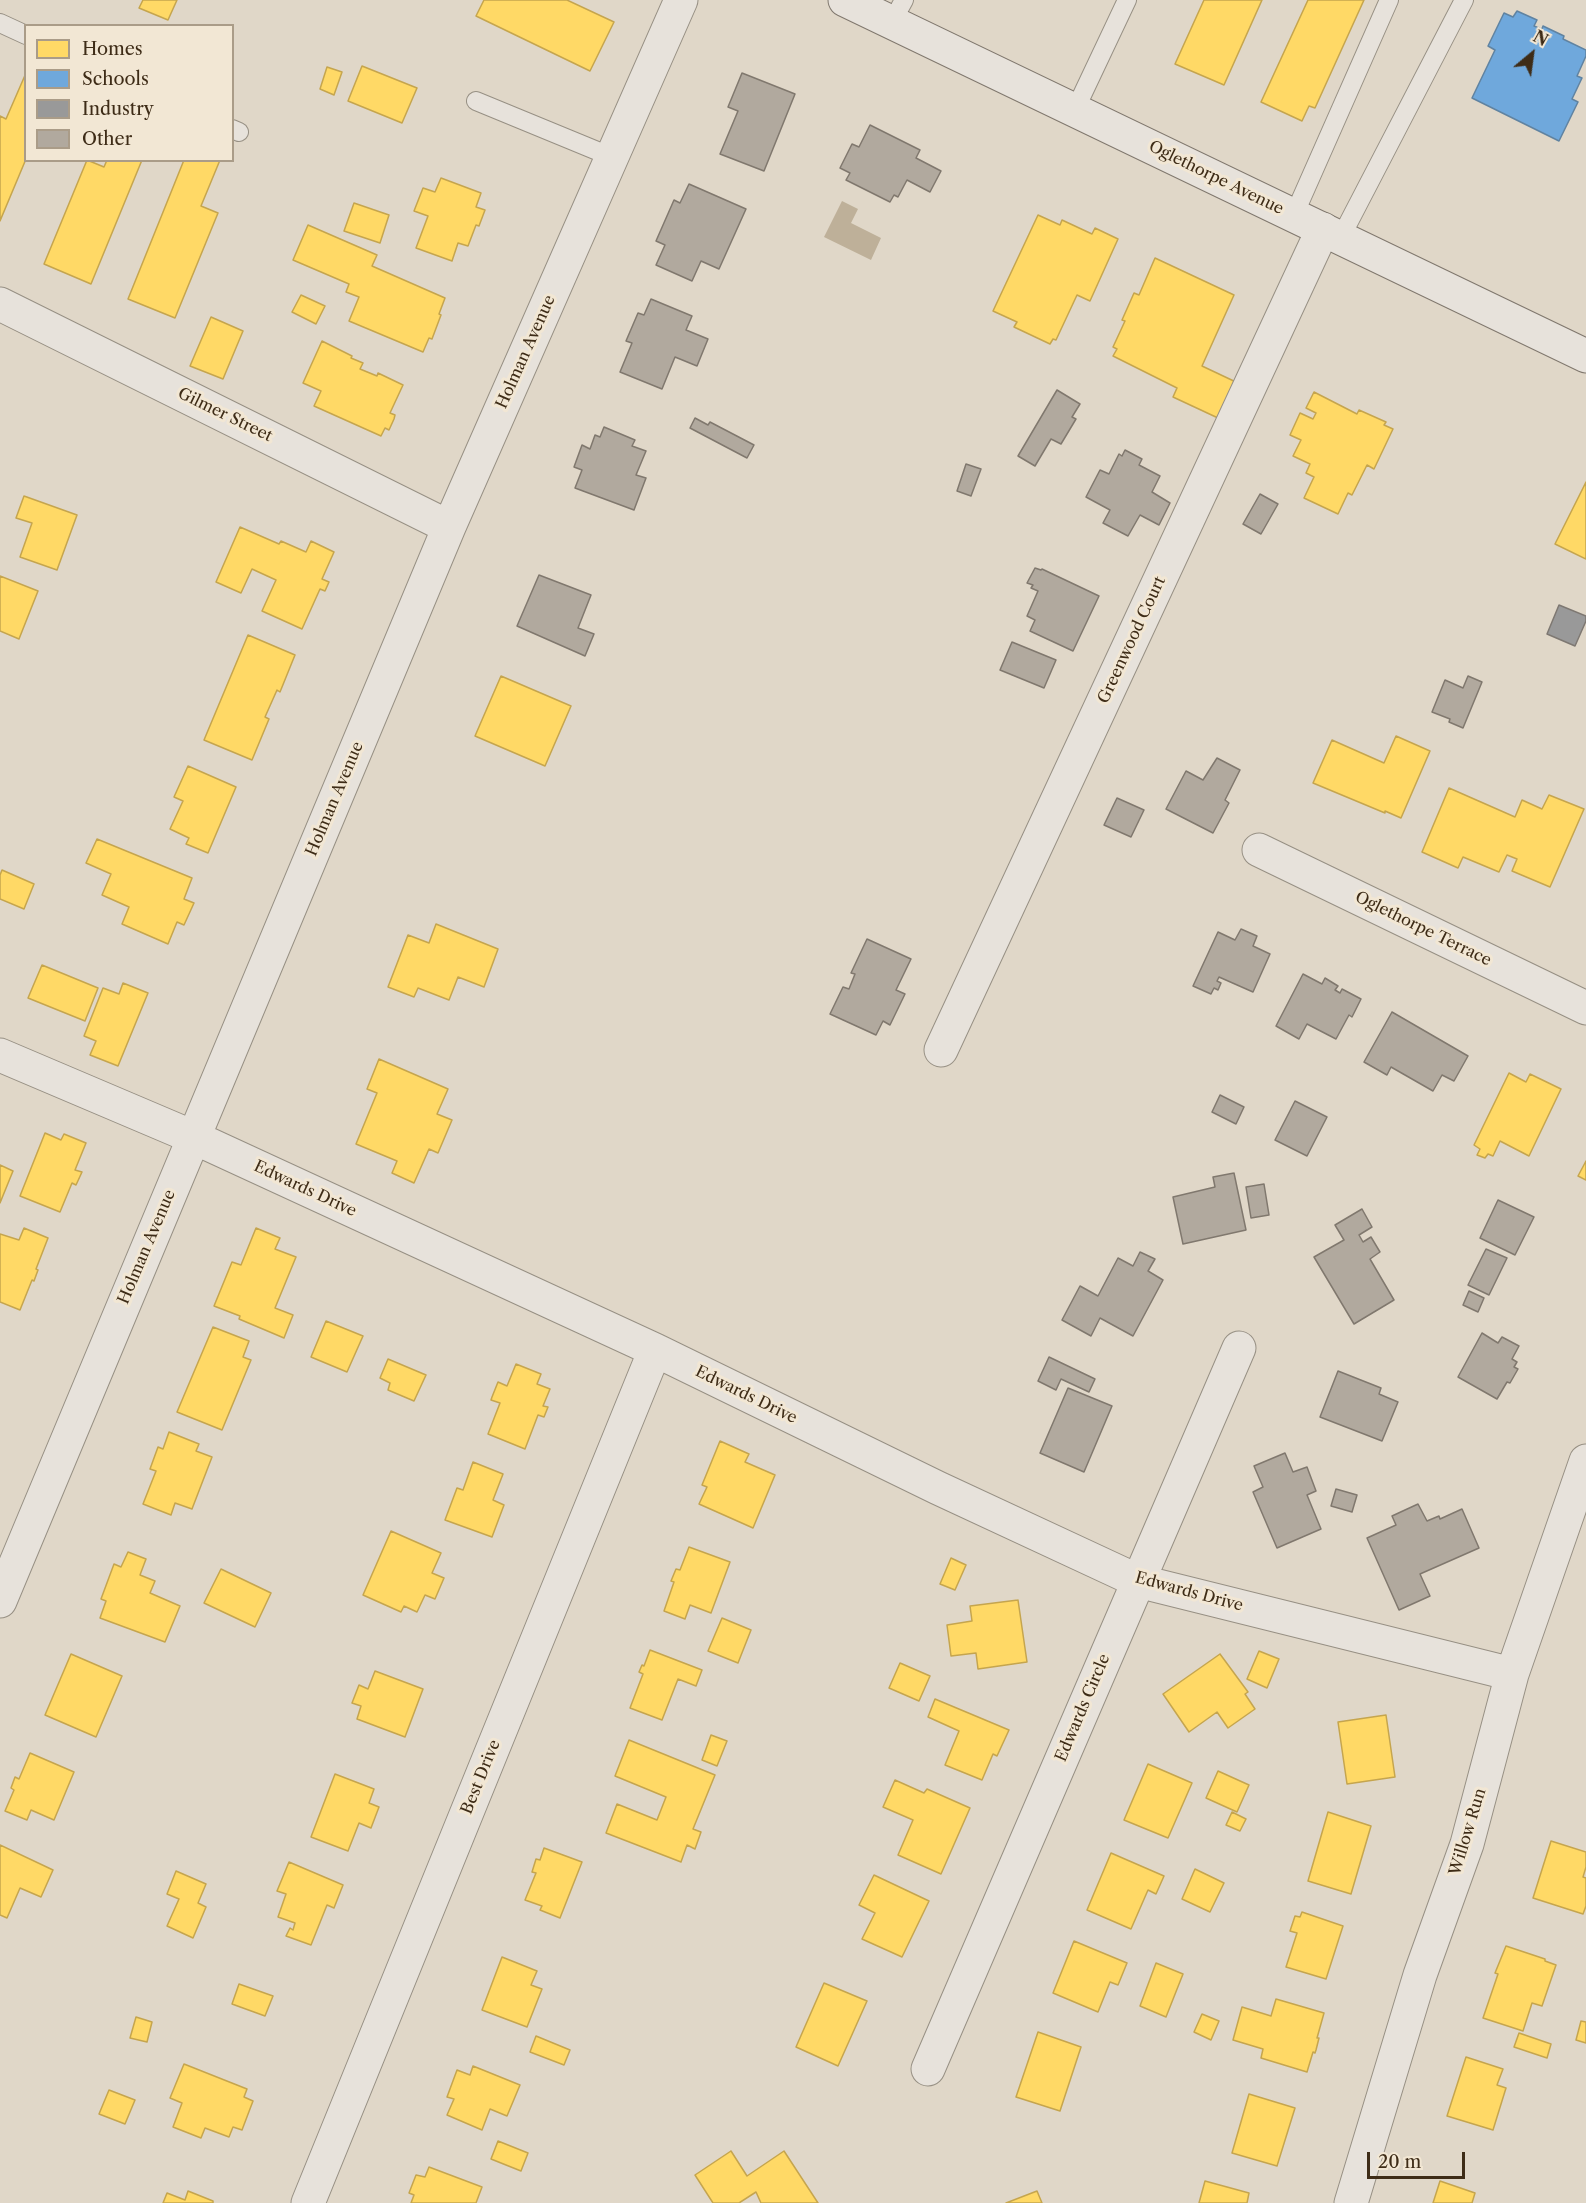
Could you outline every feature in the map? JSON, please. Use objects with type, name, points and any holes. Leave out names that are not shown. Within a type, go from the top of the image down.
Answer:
[{"type":"street","name":"Holman Avenue","points":[[0,1601],[449,527],[681,0]]},
{"type":"street","name":"Oglethorpe Avenue","points":[[845,0],[898,11],[1075,110],[1586,356]]},
{"type":"street","name":"Greenwood Court","points":[[941,1050],[1332,233]]},
{"type":"street","name":"Gilmer Street","points":[[0,304],[449,527]]},
{"type":"street","name":"Oglethorpe Terrace","points":[[1259,850],[1586,1008]]},
{"type":"street","name":"Edwards Drive","points":[[0,1055],[193,1137],[655,1350],[938,1488],[1138,1581],[1512,1674]]},
{"type":"street","name":"Edwards Circle","points":[[928,2069],[1239,1348]]},
{"type":"street","name":"Best Drive","points":[[308,2203],[655,1350]]},
{"type":"street","name":"Willow Run","points":[[1351,2203],[1420,1975],[1467,1844],[1512,1674],[1586,1461]]},
{"type":"lane","points":[[1075,110],[1127,0]]},
{"type":"lane","points":[[1294,215],[1389,0]]},
{"type":"lane","points":[[1332,233],[1464,0]]},
{"type":"lane","points":[[0,23],[24,33]]},
{"type":"lane","points":[[476,101],[612,157]]},
{"type":"shaded area","points":[[842,201],[858,209],[851,223],[881,238],[871,260],[824,237]]},
{"type":"building: Homes","points":[[143,0],[177,0],[168,20],[139,8]]},
{"type":"building: Homes","points":[[484,0],[567,0],[614,22],[590,71],[476,16]]},
{"type":"building: Homes","points":[[1204,0],[1262,0],[1224,85],[1175,64]]},
{"type":"building: Homes","points":[[1308,0],[1364,0],[1315,108],[1309,106],[1302,121],[1261,102]]},
{"type":"building: Homes","points":[[362,66],[417,88],[402,123],[348,101]]},
{"type":"building: Homes","points":[[327,67],[342,72],[334,95],[320,89]]},
{"type":"building: Homes","points":[[24,78],[25,162],[0,221],[0,116],[6,119]]},
{"type":"building: Homes","points":[[86,162],[104,167],[106,162],[141,162],[91,284],[44,264]]},
{"type":"building: Homes","points":[[183,162],[219,162],[201,206],[218,213],[175,318],[128,299]]},
{"type":"building: Homes","points":[[441,178],[481,193],[476,207],[485,210],[468,246],[458,243],[452,261],[416,248],[428,216],[414,211],[423,188],[435,192]]},
{"type":"building: Homes","points":[[354,203],[389,215],[380,243],[344,231]]},
{"type":"building: Homes","points":[[1038,215],[1060,225],[1062,220],[1092,234],[1095,228],[1118,239],[1090,301],[1077,295],[1056,340],[1053,339],[1050,344],[1014,327],[1017,322],[993,311]]},
{"type":"building: Homes","points":[[308,225],[377,255],[372,266],[445,298],[432,339],[429,338],[423,352],[349,321],[359,297],[346,292],[349,284],[293,260]]},
{"type":"building: Homes","points":[[1155,258],[1234,295],[1202,366],[1238,383],[1218,418],[1173,397],[1177,388],[1113,356],[1117,349],[1113,347],[1125,321],[1122,320],[1134,293],[1139,295]]},
{"type":"building: Homes","points":[[301,295],[325,306],[316,324],[292,312]]},
{"type":"building: Homes","points":[[211,317],[243,331],[223,379],[190,366]]},
{"type":"building: Homes","points":[[322,341],[363,363],[360,369],[377,376],[378,373],[403,385],[390,413],[395,415],[394,419],[389,430],[385,428],[381,436],[314,406],[321,391],[303,383]]},
{"type":"building: Homes","points":[[1314,392],[1357,414],[1359,410],[1386,422],[1384,425],[1393,429],[1374,469],[1367,465],[1352,495],[1348,493],[1338,514],[1304,498],[1314,477],[1306,473],[1310,464],[1293,456],[1301,440],[1290,435],[1300,413],[1313,419],[1316,413],[1306,408]]},
{"type":"building: Homes","points":[[1586,482],[1586,559],[1555,544]]},
{"type":"building: Homes","points":[[24,496],[77,515],[57,570],[20,557],[32,523],[16,518]]},
{"type":"building: Homes","points":[[240,527],[279,544],[281,541],[306,552],[311,541],[334,552],[322,579],[329,582],[325,591],[320,589],[302,629],[262,611],[276,580],[252,569],[241,593],[216,582]]},
{"type":"building: Homes","points":[[0,576],[38,591],[19,639],[0,631]]},
{"type":"building: Homes","points":[[248,635],[295,655],[280,692],[277,690],[265,717],[269,719],[252,760],[204,740]]},
{"type":"building: Homes","points":[[501,676],[571,706],[545,766],[475,736]]},
{"type":"building: Homes","points":[[1396,736],[1430,751],[1401,818],[1313,783],[1332,740],[1384,763]]},
{"type":"building: Homes","points":[[188,766],[236,787],[208,853],[186,844],[189,838],[170,829],[183,801],[174,797]]},
{"type":"building: Homes","points":[[1449,788],[1515,817],[1522,800],[1542,809],[1549,795],[1584,809],[1550,887],[1512,871],[1517,859],[1507,855],[1499,872],[1463,857],[1458,868],[1422,852]]},
{"type":"building: Homes","points":[[97,839],[192,878],[184,899],[194,903],[184,925],[177,922],[168,944],[122,924],[129,907],[102,895],[111,874],[86,863]]},
{"type":"building: Homes","points":[[2,870],[34,884],[24,909],[0,899]]},
{"type":"building: Homes","points":[[436,924],[498,949],[484,987],[458,977],[449,1000],[418,988],[414,997],[388,987],[408,935],[429,943]]},
{"type":"building: Homes","points":[[42,965],[98,988],[85,1021],[28,998]]},
{"type":"building: Homes","points":[[123,983],[148,993],[118,1066],[90,1055],[96,1041],[84,1036],[103,988],[119,994]]},
{"type":"building: Homes","points":[[379,1059],[448,1089],[437,1114],[452,1120],[438,1153],[429,1149],[414,1183],[392,1173],[397,1161],[356,1144],[377,1093],[367,1089]]},
{"type":"building: Homes","points":[[1509,1073],[1526,1082],[1530,1074],[1561,1089],[1529,1156],[1500,1141],[1493,1156],[1488,1154],[1485,1158],[1477,1155],[1480,1149],[1474,1145]]},
{"type":"building: Homes","points":[[45,1133],[61,1140],[64,1134],[86,1143],[75,1170],[82,1172],[76,1185],[72,1183],[60,1212],[20,1196]]},
{"type":"building: Homes","points":[[1586,1161],[1586,1180],[1578,1176]]},
{"type":"building: Homes","points":[[0,1165],[13,1171],[0,1203]]},
{"type":"building: Homes","points":[[24,1228],[48,1238],[36,1269],[38,1270],[34,1281],[32,1280],[20,1310],[0,1302],[0,1234],[19,1240]]},
{"type":"building: Homes","points":[[256,1228],[280,1238],[275,1249],[296,1257],[275,1308],[293,1315],[284,1338],[214,1306],[232,1262],[241,1265]]},
{"type":"building: Homes","points":[[326,1321],[363,1336],[347,1372],[311,1357]]},
{"type":"building: Homes","points":[[213,1327],[249,1341],[243,1357],[251,1360],[222,1430],[177,1412]]},
{"type":"building: Homes","points":[[388,1359],[426,1375],[414,1401],[388,1390],[390,1383],[380,1378]]},
{"type":"building: Homes","points":[[516,1364],[541,1374],[537,1384],[550,1389],[543,1406],[548,1407],[544,1417],[538,1415],[525,1449],[488,1434],[500,1403],[491,1400],[498,1382],[507,1386]]},
{"type":"building: Homes","points":[[169,1432],[199,1444],[196,1451],[212,1457],[192,1509],[175,1503],[171,1515],[143,1504],[156,1471],[150,1469],[158,1447],[163,1449]]},
{"type":"building: Homes","points":[[720,1441],[749,1454],[745,1462],[775,1475],[753,1528],[699,1504],[707,1487],[702,1485]]},
{"type":"building: Homes","points":[[473,1462],[503,1474],[493,1500],[504,1505],[492,1537],[445,1520],[457,1488],[463,1490]]},
{"type":"building: Homes","points":[[391,1531],[441,1553],[432,1573],[444,1578],[435,1599],[425,1595],[417,1612],[404,1606],[401,1612],[363,1595]]},
{"type":"building: Homes","points":[[689,1547],[730,1562],[711,1613],[690,1605],[685,1619],[664,1611],[674,1582],[671,1581],[676,1569],[680,1570]]},
{"type":"building: Homes","points":[[128,1552],[146,1559],[140,1575],[155,1581],[150,1593],[180,1606],[165,1642],[100,1618],[106,1601],[101,1599],[114,1564],[121,1567]]},
{"type":"building: Homes","points":[[951,1558],[966,1565],[955,1590],[940,1584]]},
{"type":"building: Homes","points":[[221,1569],[271,1593],[255,1627],[204,1603]]},
{"type":"building: Homes","points":[[1018,1600],[1027,1662],[978,1669],[976,1653],[951,1656],[947,1625],[972,1621],[970,1606]]},
{"type":"building: Homes","points":[[722,1618],[751,1630],[738,1663],[708,1651]]},
{"type":"building: Homes","points":[[650,1650],[702,1670],[696,1686],[678,1679],[662,1720],[630,1708],[643,1674],[639,1672]]},
{"type":"building: Homes","points":[[1259,1651],[1279,1659],[1267,1688],[1247,1679]]},
{"type":"building: Homes","points":[[71,1654],[122,1676],[96,1737],[45,1715]]},
{"type":"building: Homes","points":[[1220,1654],[1248,1692],[1245,1694],[1255,1709],[1228,1728],[1217,1712],[1189,1732],[1163,1694]]},
{"type":"building: Homes","points":[[900,1663],[930,1676],[919,1701],[889,1688]]},
{"type":"building: Homes","points":[[375,1671],[423,1689],[405,1737],[357,1719],[361,1706],[352,1703],[359,1685],[368,1689]]},
{"type":"building: Homes","points":[[935,1699],[1009,1730],[997,1756],[993,1754],[982,1780],[945,1765],[959,1731],[928,1717]]},
{"type":"building: Homes","points":[[1386,1715],[1395,1777],[1347,1784],[1338,1722]]},
{"type":"building: Homes","points":[[711,1735],[727,1741],[717,1766],[702,1760]]},
{"type":"building: Homes","points":[[629,1740],[715,1775],[693,1829],[701,1832],[695,1849],[687,1845],[681,1862],[606,1833],[617,1804],[657,1820],[666,1797],[615,1776]]},
{"type":"building: Homes","points":[[30,1753],[74,1772],[54,1820],[31,1810],[27,1820],[5,1811],[14,1790],[11,1788],[15,1777],[19,1779]]},
{"type":"building: Homes","points":[[1148,1764],[1192,1783],[1168,1838],[1124,1820]]},
{"type":"building: Homes","points":[[1218,1771],[1249,1785],[1237,1812],[1206,1798]]},
{"type":"building: Homes","points":[[335,1774],[374,1789],[369,1803],[379,1807],[371,1828],[359,1823],[348,1851],[311,1837]]},
{"type":"building: Homes","points":[[895,1780],[924,1793],[927,1789],[970,1808],[941,1874],[898,1855],[913,1820],[883,1807]]},
{"type":"building: Homes","points":[[1232,1812],[1246,1819],[1240,1831],[1226,1825]]},
{"type":"building: Homes","points":[[1328,1812],[1371,1826],[1351,1894],[1308,1881]]},
{"type":"building: Homes","points":[[1551,1841],[1586,1852],[1583,1877],[1586,1878],[1586,1906],[1583,1914],[1533,1898]]},
{"type":"building: Homes","points":[[0,1845],[53,1870],[41,1897],[20,1888],[7,1918],[0,1915]]},
{"type":"building: Homes","points":[[544,1848],[582,1862],[560,1918],[540,1910],[542,1906],[525,1900],[536,1873],[532,1872],[536,1859],[540,1860]]},
{"type":"building: Homes","points":[[1111,1853],[1164,1876],[1156,1894],[1148,1890],[1131,1929],[1087,1910]]},
{"type":"building: Homes","points":[[289,1862],[343,1885],[334,1908],[327,1905],[311,1945],[286,1936],[290,1928],[293,1930],[295,1923],[278,1917],[286,1894],[277,1891]]},
{"type":"building: Homes","points":[[1195,1869],[1224,1883],[1210,1912],[1182,1899]]},
{"type":"building: Homes","points":[[176,1871],[206,1884],[198,1903],[206,1907],[193,1938],[167,1926],[179,1899],[167,1894]]},
{"type":"building: Homes","points":[[874,1875],[929,1901],[902,1957],[862,1939],[875,1913],[859,1905]]},
{"type":"building: Homes","points":[[1302,1912],[1343,1926],[1326,1979],[1286,1967],[1297,1933],[1290,1931],[1295,1916],[1300,1917]]},
{"type":"building: Homes","points":[[1074,1941],[1127,1963],[1118,1985],[1110,1982],[1098,2012],[1053,1993]]},
{"type":"building: Homes","points":[[1506,1946],[1556,1965],[1542,2006],[1532,2003],[1523,2031],[1483,2018],[1498,1974],[1495,1973]]},
{"type":"building: Homes","points":[[502,1957],[537,1971],[531,1985],[542,1989],[527,2027],[482,2010]]},
{"type":"building: Homes","points":[[1156,1963],[1183,1974],[1166,2017],[1140,2006]]},
{"type":"building: Homes","points":[[824,1983],[867,2001],[838,2066],[796,2047]]},
{"type":"building: Homes","points":[[239,1984],[273,1996],[265,2016],[232,2004]]},
{"type":"building: Homes","points":[[1276,1999],[1324,2013],[1316,2050],[1315,2053],[1313,2052],[1307,2072],[1261,2058],[1263,2049],[1233,2040],[1242,2007],[1271,2016]]},
{"type":"building: Homes","points":[[1202,2014],[1219,2021],[1211,2040],[1194,2032]]},
{"type":"building: Homes","points":[[136,2017],[152,2022],[147,2042],[130,2038]]},
{"type":"building: Homes","points":[[1581,2021],[1586,2022],[1586,2043],[1576,2040]]},
{"type":"building: Homes","points":[[1038,2032],[1081,2047],[1060,2111],[1016,2097]]},
{"type":"building: Homes","points":[[1519,2033],[1551,2044],[1547,2058],[1514,2047]]},
{"type":"building: Homes","points":[[536,2036],[570,2050],[564,2065],[530,2052]]},
{"type":"building: Homes","points":[[1466,2057],[1503,2069],[1497,2085],[1506,2088],[1493,2130],[1447,2116]]},
{"type":"building: Homes","points":[[184,2064],[247,2089],[244,2097],[253,2101],[242,2130],[233,2127],[229,2137],[205,2128],[201,2138],[173,2127],[182,2103],[170,2098]]},
{"type":"building: Homes","points":[[473,2066],[520,2085],[507,2116],[490,2109],[482,2130],[447,2115],[454,2099],[447,2097],[457,2070],[470,2075]]},
{"type":"building: Homes","points":[[109,2090],[135,2100],[125,2124],[99,2114]]},
{"type":"building: Homes","points":[[1249,2094],[1295,2108],[1277,2166],[1232,2153]]},
{"type":"building: Homes","points":[[498,2141],[528,2153],[521,2171],[491,2159]]},
{"type":"building: Homes","points":[[731,2151],[747,2176],[784,2151],[818,2203],[761,2203],[756,2192],[739,2203],[713,2203],[695,2175]]},
{"type":"building: Homes","points":[[429,2167],[482,2187],[476,2203],[411,2203],[414,2195],[409,2193],[416,2175],[425,2177]]},
{"type":"building: Homes","points":[[1205,2181],[1249,2193],[1247,2203],[1199,2203]]},
{"type":"building: Homes","points":[[1440,2181],[1475,2193],[1472,2203],[1433,2203]]},
{"type":"building: Homes","points":[[188,2191],[213,2201],[213,2203],[163,2203],[167,2193],[185,2200]]},
{"type":"building: Homes","points":[[1037,2191],[1042,2203],[1006,2203]]},
{"type":"building: Schools","points":[[1517,11],[1537,20],[1534,26],[1542,29],[1543,26],[1586,50],[1586,56],[1577,76],[1582,78],[1572,99],[1578,102],[1559,141],[1472,98],[1495,50],[1488,46],[1504,13],[1513,17]]},
{"type":"building: Industry","points":[[1559,605],[1586,616],[1575,646],[1547,634]]},
{"type":"building: Other","points":[[742,73],[795,94],[764,171],[720,154],[738,111],[728,107]]},
{"type":"building: Other","points":[[870,125],[920,150],[916,158],[941,171],[930,192],[907,180],[898,197],[894,195],[890,202],[846,180],[850,173],[840,168],[852,144],[859,147]]},
{"type":"building: Other","points":[[689,184],[746,209],[719,269],[701,261],[692,281],[656,265],[665,245],[656,241],[674,200],[680,203]]},
{"type":"building: Other","points":[[651,299],[692,316],[686,330],[708,339],[697,366],[675,357],[662,389],[620,372],[632,343],[626,341],[638,313],[644,315]]},
{"type":"building: Other","points":[[1057,390],[1080,404],[1072,417],[1076,419],[1061,444],[1051,439],[1035,466],[1018,456]]},
{"type":"building: Other","points":[[695,418],[708,425],[710,422],[754,445],[747,458],[690,428]]},
{"type":"building: Other","points":[[604,427],[635,440],[632,446],[646,451],[636,475],[646,478],[634,510],[575,488],[582,470],[574,467],[582,445],[590,449],[595,435],[600,437]]},
{"type":"building: Other","points":[[1125,450],[1142,459],[1139,465],[1160,476],[1152,492],[1170,503],[1159,525],[1140,515],[1128,536],[1103,523],[1110,510],[1086,497],[1100,470],[1109,474],[1119,454],[1122,456]]},
{"type":"building: Other","points":[[966,464],[981,469],[971,496],[957,491]]},
{"type":"building: Other","points":[[1260,494],[1278,504],[1261,534],[1243,524]]},
{"type":"building: Other","points":[[1035,568],[1042,569],[1099,596],[1073,651],[1030,631],[1035,620],[1027,616],[1038,591],[1031,588],[1033,585],[1027,583]]},
{"type":"building: Other","points":[[539,575],[591,595],[578,628],[594,634],[585,656],[517,626]]},
{"type":"building: Other","points":[[1012,642],[1056,660],[1044,688],[1000,670]]},
{"type":"building: Other","points":[[1468,676],[1482,682],[1463,728],[1449,722],[1450,719],[1432,712],[1445,680],[1463,688]]},
{"type":"building: Other","points":[[1217,758],[1240,770],[1225,800],[1229,803],[1213,833],[1166,809],[1186,771],[1203,780]]},
{"type":"building: Other","points":[[1117,798],[1144,810],[1131,837],[1104,825]]},
{"type":"building: Other","points":[[1241,929],[1257,936],[1253,946],[1270,954],[1253,992],[1219,977],[1217,981],[1221,983],[1218,990],[1214,988],[1211,994],[1193,986],[1218,932],[1235,940]]},
{"type":"building: Other","points":[[867,939],[911,959],[896,990],[905,994],[890,1025],[883,1021],[876,1035],[830,1014],[843,987],[849,989],[855,974],[851,973]]},
{"type":"building: Other","points":[[1303,974],[1322,984],[1325,978],[1338,986],[1335,990],[1340,993],[1342,989],[1361,999],[1352,1017],[1349,1015],[1336,1039],[1307,1024],[1299,1039],[1276,1026]]},
{"type":"building: Other","points":[[1392,1012],[1468,1056],[1454,1081],[1442,1075],[1433,1091],[1391,1067],[1387,1075],[1364,1062]]},
{"type":"building: Other","points":[[1220,1095],[1244,1107],[1236,1124],[1212,1112]]},
{"type":"building: Other","points":[[1295,1101],[1327,1117],[1307,1156],[1275,1140]]},
{"type":"building: Other","points":[[1234,1173],[1246,1230],[1183,1244],[1173,1197],[1215,1187],[1213,1177]]},
{"type":"building: Other","points":[[1264,1184],[1269,1215],[1251,1218],[1246,1187]]},
{"type":"building: Other","points":[[1498,1200],[1534,1217],[1515,1255],[1480,1238]]},
{"type":"building: Other","points":[[1362,1209],[1372,1227],[1359,1235],[1363,1242],[1371,1237],[1380,1252],[1370,1259],[1394,1300],[1354,1324],[1314,1257],[1344,1240],[1335,1225]]},
{"type":"building: Other","points":[[1486,1249],[1507,1258],[1489,1295],[1468,1285]]},
{"type":"building: Other","points":[[1140,1252],[1155,1259],[1148,1271],[1163,1280],[1133,1336],[1100,1318],[1091,1336],[1062,1320],[1080,1286],[1098,1296],[1118,1258],[1133,1266]]},
{"type":"building: Other","points":[[1469,1291],[1484,1298],[1478,1312],[1463,1305]]},
{"type":"building: Other","points":[[1482,1333],[1498,1343],[1502,1337],[1519,1346],[1512,1359],[1517,1362],[1514,1367],[1518,1369],[1497,1399],[1458,1377]]},
{"type":"building: Other","points":[[1049,1357],[1095,1379],[1089,1392],[1061,1379],[1056,1390],[1038,1381]]},
{"type":"building: Other","points":[[1338,1371],[1381,1388],[1379,1394],[1398,1402],[1382,1441],[1320,1417]]},
{"type":"building: Other","points":[[1068,1388],[1112,1406],[1084,1472],[1040,1453]]},
{"type":"building: Other","points":[[1285,1453],[1293,1472],[1307,1467],[1316,1491],[1307,1495],[1321,1529],[1277,1548],[1253,1492],[1263,1487],[1254,1466]]},
{"type":"building: Other","points":[[1336,1489],[1357,1495],[1352,1512],[1331,1506]]},
{"type":"building: Other","points":[[1418,1504],[1427,1521],[1439,1516],[1440,1519],[1462,1509],[1479,1548],[1420,1574],[1430,1596],[1399,1610],[1367,1538],[1396,1525],[1392,1516]]}]
